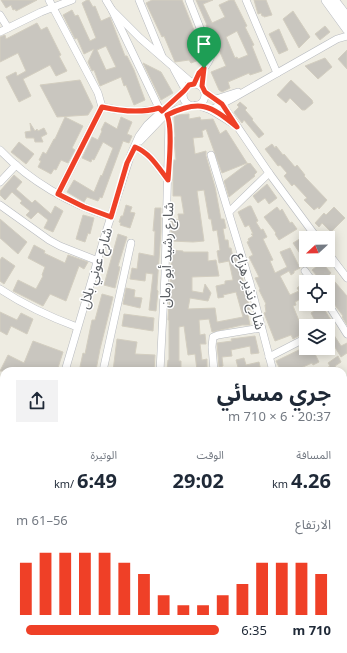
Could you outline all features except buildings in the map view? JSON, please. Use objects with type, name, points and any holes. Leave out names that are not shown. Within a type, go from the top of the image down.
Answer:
[{"type":"street","points":[[49,0],[98,93],[102,107],[58,194]]},
{"type":"street","points":[[0,32],[41,12],[72,0]]},
{"type":"street","points":[[106,0],[112,10],[174,69],[185,90]]},
{"type":"street","points":[[139,0],[163,58]]},
{"type":"street","points":[[189,0],[211,54],[211,58],[199,73],[194,84],[189,85],[185,90],[185,100],[188,104],[211,110],[237,127]]},
{"type":"street","points":[[246,0],[277,73]]},
{"type":"street","points":[[326,0],[346,23]]},
{"type":"street","points":[[334,0],[346,23]]},
{"type":"street","name":"شارع رشيد أبو رمان","points":[[112,10],[163,111],[169,118],[170,128],[165,274],[160,367]]},
{"type":"street","points":[[0,15],[8,28]]},
{"type":"street","points":[[337,39],[346,23]]},
{"type":"street","points":[[211,110],[219,101],[251,87],[337,39],[347,36]]},
{"type":"street","points":[[195,105],[204,100],[204,68]]},
{"type":"street","points":[[174,69],[184,74],[194,84],[219,101],[312,231]]},
{"type":"street","name":"شارع عوني بلال","points":[[68,367],[77,328],[127,163],[136,145],[160,119],[163,111],[185,90]]},
{"type":"street","name":"شارع عوني بلال","points":[[163,111],[195,105]]},
{"type":"street","points":[[102,107],[113,109],[163,111]]},
{"type":"street","points":[[136,145],[149,155],[168,180]]},
{"type":"street","points":[[0,150],[16,165],[58,194],[84,207],[111,217]]},
{"type":"street","name":"شارع نذير هزاع","points":[[211,155],[250,283],[272,367]]},
{"type":"street","points":[[0,182],[16,165]]},
{"type":"street","points":[[229,212],[269,173]]},
{"type":"street","points":[[0,205],[48,240],[98,261]]},
{"type":"street","points":[[104,367],[131,243]]},
{"type":"street","points":[[335,262],[347,278]]},
{"type":"street","points":[[305,271],[308,275]]},
{"type":"street","points":[[0,289],[34,309],[77,328]]},
{"type":"street","points":[[332,311],[347,334]]},
{"type":"street","points":[[214,367],[212,347],[213,337],[261,328]]},
{"type":"street","points":[[269,357],[299,342]]},
{"type":"route","points":[[204,68],[202,86],[205,92],[222,104],[237,127],[218,113],[197,105],[178,109],[167,115],[169,118],[170,128],[168,180],[146,152],[135,147],[127,163],[111,217],[95,212],[58,194],[98,118],[102,107],[144,111],[159,108],[162,111],[187,87],[194,84],[199,73],[204,68]]}]
